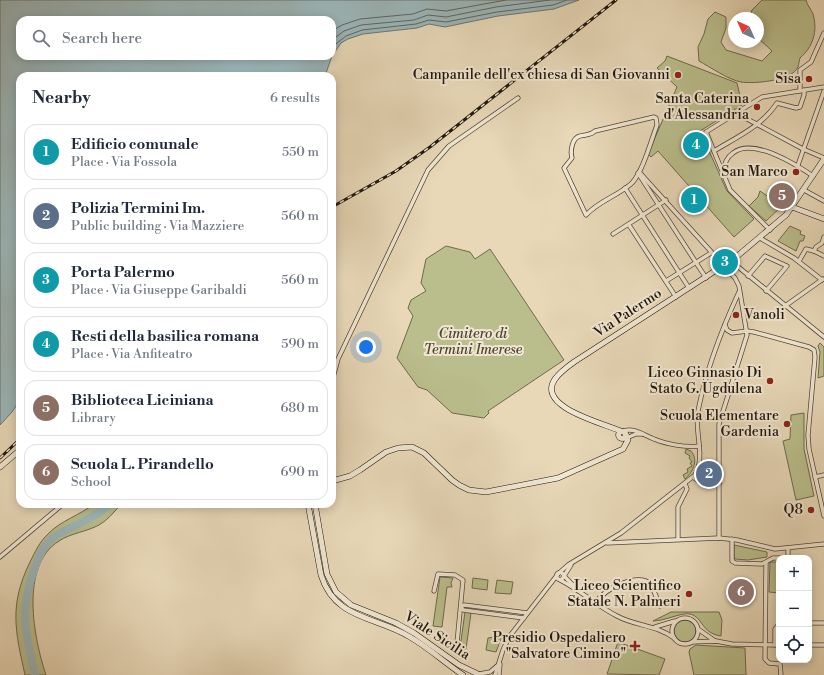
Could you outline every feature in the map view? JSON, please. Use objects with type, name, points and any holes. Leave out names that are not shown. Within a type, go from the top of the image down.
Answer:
[{"type":"street","points":[[714,151],[757,125],[770,114],[777,102],[796,108],[800,107],[804,96],[802,91],[800,70],[811,62],[824,33]]},
{"type":"street","points":[[770,230],[730,190],[706,134],[707,131],[762,97],[824,87]]},
{"type":"street","points":[[798,165],[824,91]]},
{"type":"street","points":[[336,366],[338,359],[428,170],[449,146],[518,98]]},
{"type":"street","points":[[736,113],[824,159]]},
{"type":"street","points":[[656,118],[657,125],[639,172],[633,182],[598,204],[586,214],[564,168],[572,158],[570,150],[579,136],[592,134],[595,131],[619,127],[630,122],[656,118]]},
{"type":"street","points":[[724,175],[725,164],[728,158],[736,151],[744,148],[757,148],[786,158],[813,176]]},
{"type":"street","name":"Via Palermo","points":[[622,435],[562,406],[554,396],[552,387],[555,379],[574,362],[723,266],[733,263],[770,230],[792,207],[824,159]]},
{"type":"street","points":[[639,172],[666,200],[737,282],[740,292],[747,331],[719,424],[719,538]]},
{"type":"street","points":[[639,172],[658,205],[706,278]]},
{"type":"street","points":[[625,188],[689,288]]},
{"type":"street","points":[[804,190],[824,201]]},
{"type":"street","points":[[613,234],[666,200]]},
{"type":"street","points":[[792,207],[824,219]]},
{"type":"street","points":[[629,225],[676,297]]},
{"type":"street","points":[[814,250],[816,246],[822,243],[824,237]]},
{"type":"street","points":[[760,238],[799,261],[823,279],[785,306]]},
{"type":"street","points":[[799,261],[806,249],[814,250],[824,256]]},
{"type":"street","points":[[666,281],[711,253]]},
{"type":"street","points":[[748,276],[765,256],[787,266],[766,291]]},
{"type":"street","points":[[728,272],[733,263],[824,337]]},
{"type":"street","points":[[495,675],[506,643],[527,613],[558,574],[621,533],[693,477],[697,470],[699,461],[698,411],[708,369],[725,324],[740,292]]},
{"type":"street","points":[[735,302],[739,300],[742,304]]},
{"type":"street","points":[[725,324],[727,330],[732,333],[747,331],[767,334],[809,347],[814,350],[815,357],[808,435],[815,477],[824,516]]},
{"type":"street","points":[[622,435],[631,430],[655,440],[691,447],[699,446]]},
{"type":"street","points":[[622,435],[643,434]]},
{"type":"street","points":[[336,480],[350,476],[386,452],[404,446],[418,449],[452,480],[469,490],[486,492],[558,478],[611,455],[620,446],[622,435]]},
{"type":"street","points":[[0,467],[16,453]]},
{"type":"street","points":[[815,477],[824,475]]},
{"type":"street","points":[[693,477],[697,480],[719,484]]},
{"type":"street","points":[[678,539],[678,507],[687,489],[685,484]]},
{"type":"street","points":[[0,557],[58,508]]},
{"type":"street","name":"Viale Sicilia","points":[[309,508],[321,575],[324,586],[331,596],[347,611],[396,629],[412,638],[463,675]]},
{"type":"street","name":"Viale Sicilia","points":[[316,508],[327,574],[330,583],[342,599],[362,611],[396,623],[414,633],[466,669],[479,674]]},
{"type":"street","points":[[621,533],[620,539],[624,541]]},
{"type":"street","points":[[606,543],[624,541],[719,538],[732,539],[771,549],[824,544]]},
{"type":"street","points":[[732,539],[734,563],[762,564],[776,558]]},
{"type":"street","points":[[788,548],[788,555]]},
{"type":"street","points":[[546,590],[564,576],[573,563]]},
{"type":"street","points":[[766,563],[766,660],[769,663],[780,664],[781,675]]},
{"type":"street","points":[[558,574],[562,573],[577,588],[617,616],[634,623],[662,630],[682,644],[716,641],[732,644],[776,645]]},
{"type":"street","points":[[434,591],[438,574],[455,576],[464,581],[457,643]]},
{"type":"street","points":[[558,574],[557,577],[560,580],[577,588]]},
{"type":"street","points":[[596,602],[601,596],[621,584],[645,580],[651,584],[660,606]]},
{"type":"street","points":[[461,607],[464,605],[527,613]]},
{"type":"street","points":[[461,607],[463,610],[524,618]]},
{"type":"street","points":[[654,628],[688,618],[695,622],[698,629],[697,636],[692,642]]},
{"type":"street","points":[[674,638],[672,630],[677,620]]},
{"type":"street","points":[[812,623],[824,623]]},
{"type":"street","points":[[698,629],[716,641]]},
{"type":"street","points":[[812,645],[824,645]]},
{"type":"street","points":[[499,675],[500,659]]},
{"type":"street","points":[[479,674],[490,672],[499,664]]},
{"type":"green space","points":[[762,0],[806,0],[813,14],[815,32],[811,44],[800,58],[798,67],[788,76],[763,82],[741,82],[725,76],[699,61],[698,47],[704,34],[708,19],[715,12],[726,17],[726,28],[721,42],[726,50],[762,61],[772,51],[764,44],[764,12],[751,12]]},
{"type":"green space","points":[[667,56],[737,83],[742,105],[700,131],[727,191],[754,219],[734,237],[658,151],[651,157],[648,154],[677,87],[657,68],[665,61]]},
{"type":"green space","points":[[760,191],[782,206],[766,221],[749,206],[758,197]]},
{"type":"green space","points":[[790,226],[801,231],[800,234],[805,236],[803,241],[800,241],[796,251],[778,241]]},
{"type":"green space","name":"Cimitero di Termini Imerese","points":[[446,246],[470,252],[475,259],[490,249],[564,360],[488,411],[489,413],[484,418],[452,413],[427,390],[418,387],[397,358],[413,316],[408,308],[411,300],[426,291],[421,283],[426,259]]},
{"type":"green space","points":[[820,343],[824,347],[824,376],[818,378],[820,352],[818,346]]},
{"type":"green space","points":[[804,413],[804,449],[814,496],[796,500],[783,441],[790,439],[791,415]]},
{"type":"green space","points":[[686,449],[691,451],[695,458],[695,462],[693,469],[685,479],[683,475],[688,472],[687,469],[692,466],[690,463],[692,462],[689,458],[690,456],[685,453]]},
{"type":"green space","points":[[88,508],[117,508],[99,525],[68,536],[59,541],[46,552],[38,567],[34,585],[33,604],[37,642],[46,675],[25,675],[16,618],[19,591],[23,577],[40,543],[45,537],[58,525]]},
{"type":"green space","points":[[734,545],[767,552],[767,557],[748,560],[735,559]]},
{"type":"green space","points":[[770,562],[776,562],[776,593],[769,592]]},
{"type":"green space","points":[[440,577],[453,578],[451,583],[452,587],[447,587],[442,627],[433,626]]},
{"type":"green space","points":[[473,578],[488,580],[487,590],[472,588]]},
{"type":"green space","points":[[497,580],[513,582],[511,594],[495,593]]},
{"type":"green space","points":[[465,612],[471,613],[466,649],[460,648]]},
{"type":"green space","points":[[671,612],[719,612],[722,620],[721,636],[710,632],[698,618],[690,614],[683,614],[663,620],[653,621]]},
{"type":"green space","points":[[685,620],[693,623],[696,631],[693,639],[685,642],[677,639],[674,631],[677,623]]},
{"type":"green space","points":[[502,636],[496,652],[486,650],[488,638]]},
{"type":"green space","points":[[618,642],[665,659],[659,675],[607,674]]},
{"type":"green space","points":[[696,645],[745,648],[746,675],[694,675],[689,652],[690,649]]},
{"type":"water","points":[[0,0],[579,0],[554,9],[498,16],[445,27],[429,24],[417,28],[363,34],[341,43],[336,50],[336,16],[16,16],[16,60],[331,60],[326,72],[16,72],[16,406],[0,425]]},
{"type":"waterway","points":[[35,675],[26,633],[25,609],[30,582],[38,559],[42,550],[50,540],[97,514],[104,508]]},
{"type":"railway","points":[[336,205],[396,171],[430,147],[616,0]]},
{"type":"railway","points":[[0,458],[16,443]]},
{"type":"place","name":"Campanile dell'ex chiesa di San Giovanni","points":[[678,75]]},
{"type":"place","name":"Sisa","points":[[809,79]]},
{"type":"place","name":"Santa Caterina d'Alessandria","points":[[757,107]]},
{"type":"place","name":"Resti della basilica romana","points":[[696,145]]},
{"type":"place","name":"San Marco","points":[[796,172]]},
{"type":"place","name":"Biblioteca Liciniana","points":[[782,196]]},
{"type":"place","name":"Edificio comunale","points":[[694,200]]},
{"type":"place","name":"Porta Palermo","points":[[725,262]]},
{"type":"place","name":"Vanoli","points":[[736,315]]},
{"type":"place","name":"Liceo Ginnasio Di Stato G. Ugdulena","points":[[770,381]]},
{"type":"place","name":"Scuola Elementare Gardenia","points":[[787,424]]},
{"type":"place","name":"Polizia Termini Im.","points":[[709,474]]},
{"type":"place","name":"Q8","points":[[811,510]]},
{"type":"place","name":"Scuola L. Pirandello","points":[[741,592]]},
{"type":"place","name":"Liceo Scientifico Statale N. Palmeri","points":[[689,594]]},
{"type":"place","name":"Presidio Ospedaliero \"Salvatore Cimino\"","points":[[635,646]]}]
